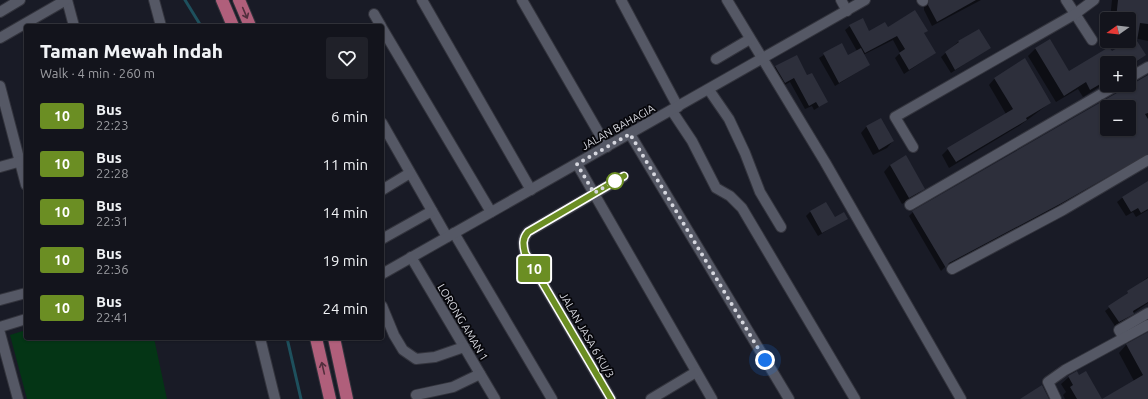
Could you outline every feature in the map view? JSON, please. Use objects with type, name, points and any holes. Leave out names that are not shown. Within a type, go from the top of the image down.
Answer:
[{"type":"main road","points":[[222,0],[232,24]]},
{"type":"main road","points":[[239,0],[249,24]]},
{"type":"main road","points":[[316,340],[330,399]]},
{"type":"main road","points":[[334,340],[347,399]]},
{"type":"street","points":[[0,12],[20,0]]},
{"type":"street","points":[[24,24],[66,0],[73,24]]},
{"type":"street","points":[[154,0],[160,24]]},
{"type":"street","points":[[422,0],[531,190]]},
{"type":"street","points":[[522,0],[607,147]]},
{"type":"street","points":[[620,0],[716,188],[730,196],[742,208],[855,399]]},
{"type":"street","points":[[727,0],[825,162],[961,399]]},
{"type":"street","points":[[842,0],[848,10]]},
{"type":"street","name":"JALAN BAHAGIA","points":[[384,273],[762,60],[865,0]]},
{"type":"street","points":[[1066,0],[1092,40]]},
{"type":"street","points":[[913,147],[895,118],[1075,14],[1094,0]]},
{"type":"street","points":[[374,14],[380,24]]},
{"type":"street","points":[[0,38],[24,24]]},
{"type":"street","points":[[384,30],[491,212]]},
{"type":"street","points":[[716,59],[750,39]]},
{"type":"street","points":[[1136,74],[1148,67]]},
{"type":"street","points":[[0,86],[23,161],[0,166]]},
{"type":"street","points":[[709,90],[729,119],[745,153],[760,192],[781,227]]},
{"type":"street","points":[[910,205],[1105,92]]},
{"type":"street","points":[[630,134],[789,399]]},
{"type":"street","points":[[386,139],[410,173],[432,211],[450,235],[552,399]]},
{"type":"street","points":[[952,269],[1063,210],[1148,160]]},
{"type":"street","points":[[577,164],[712,399]]},
{"type":"street","points":[[384,189],[410,173]]},
{"type":"street","name":"JALAN JASA 6 KU/3","points":[[611,399],[525,253],[523,245],[524,237],[528,232],[624,176]]},
{"type":"street","points":[[384,238],[432,211]]},
{"type":"street","name":"LORONG AMAN 1","points":[[411,258],[494,399]]},
{"type":"street","points":[[0,300],[24,294]]},
{"type":"street","points":[[384,311],[394,335],[403,350],[416,359],[435,357],[464,347]]},
{"type":"street","points":[[1124,338],[1119,330],[1148,313]]},
{"type":"street","points":[[0,326],[24,320]]},
{"type":"street","points":[[1056,399],[1048,382],[1065,370],[1148,325]]},
{"type":"street","points":[[0,333],[3,354],[18,399]]},
{"type":"street","points":[[260,340],[275,399]]},
{"type":"street","points":[[650,399],[696,372]]},
{"type":"street","points":[[416,395],[453,387],[480,374]]},
{"type":"green space","points":[[24,331],[24,340],[154,340],[167,399],[27,399],[10,335]]},
{"type":"building","points":[[929,0],[976,0],[937,22],[928,5]]},
{"type":"building","points":[[1118,0],[1148,0],[1148,24],[1140,23],[1137,41],[1146,55],[1136,62],[1136,56],[1100,56],[1100,84],[1090,90],[1086,82],[1064,96],[1035,48],[1050,39],[1069,71],[1107,48],[1110,48],[1112,51],[1117,48],[1136,48],[1136,12],[1117,12]]},
{"type":"building","points":[[915,10],[928,31],[924,33],[936,53],[909,70],[899,53],[905,49],[897,36],[865,53],[849,25],[863,18],[869,31],[885,22],[888,27]]},
{"type":"building","points":[[979,29],[991,48],[955,70],[945,52],[959,42],[958,41]]},
{"type":"building","points":[[842,43],[848,55],[861,48],[870,65],[839,83],[823,53]]},
{"type":"building","points":[[797,55],[807,75],[812,73],[828,102],[819,107],[816,102],[809,106],[794,78],[785,83],[775,66]]},
{"type":"building","points":[[1025,58],[1051,103],[1026,118],[1027,120],[956,162],[947,148],[1013,109],[994,78]]},
{"type":"building","points":[[1148,75],[1148,113],[1145,114],[1148,119],[1148,154],[1060,204],[949,263],[946,268],[912,211],[1100,103],[1100,136],[1136,136],[1136,100],[1105,100],[1118,92],[1136,92],[1136,82]]},
{"type":"building","points":[[881,118],[894,141],[879,150],[866,126]]},
{"type":"building","points":[[906,155],[925,189],[909,198],[890,165]]},
{"type":"building","points":[[1148,181],[1148,209],[1141,213],[1138,208],[1131,212],[1122,197]]},
{"type":"building","points":[[826,202],[835,217],[844,212],[848,219],[822,233],[810,211]]},
{"type":"building","points":[[1148,278],[1148,302],[1133,311],[1134,314],[1119,322],[1108,306],[1128,293],[1127,291]]},
{"type":"building","points":[[1148,332],[1148,399],[1102,399],[1143,375],[1126,344]]},
{"type":"building","points":[[1077,371],[1079,375],[1086,371],[1102,399],[1077,399],[1070,387],[1073,385],[1068,376]]},
{"type":"building","points":[[1042,385],[1049,399],[1020,399]]},
{"type":"waterway","points":[[185,0],[200,24]]},
{"type":"waterway","points":[[287,340],[301,399]]},
{"type":"bus line","name":"10","points":[[611,399],[525,253],[523,245],[524,237],[528,232],[624,176]]},
{"type":"route","points":[[615,181],[594,193],[577,164],[630,134],[765,360]]}]
